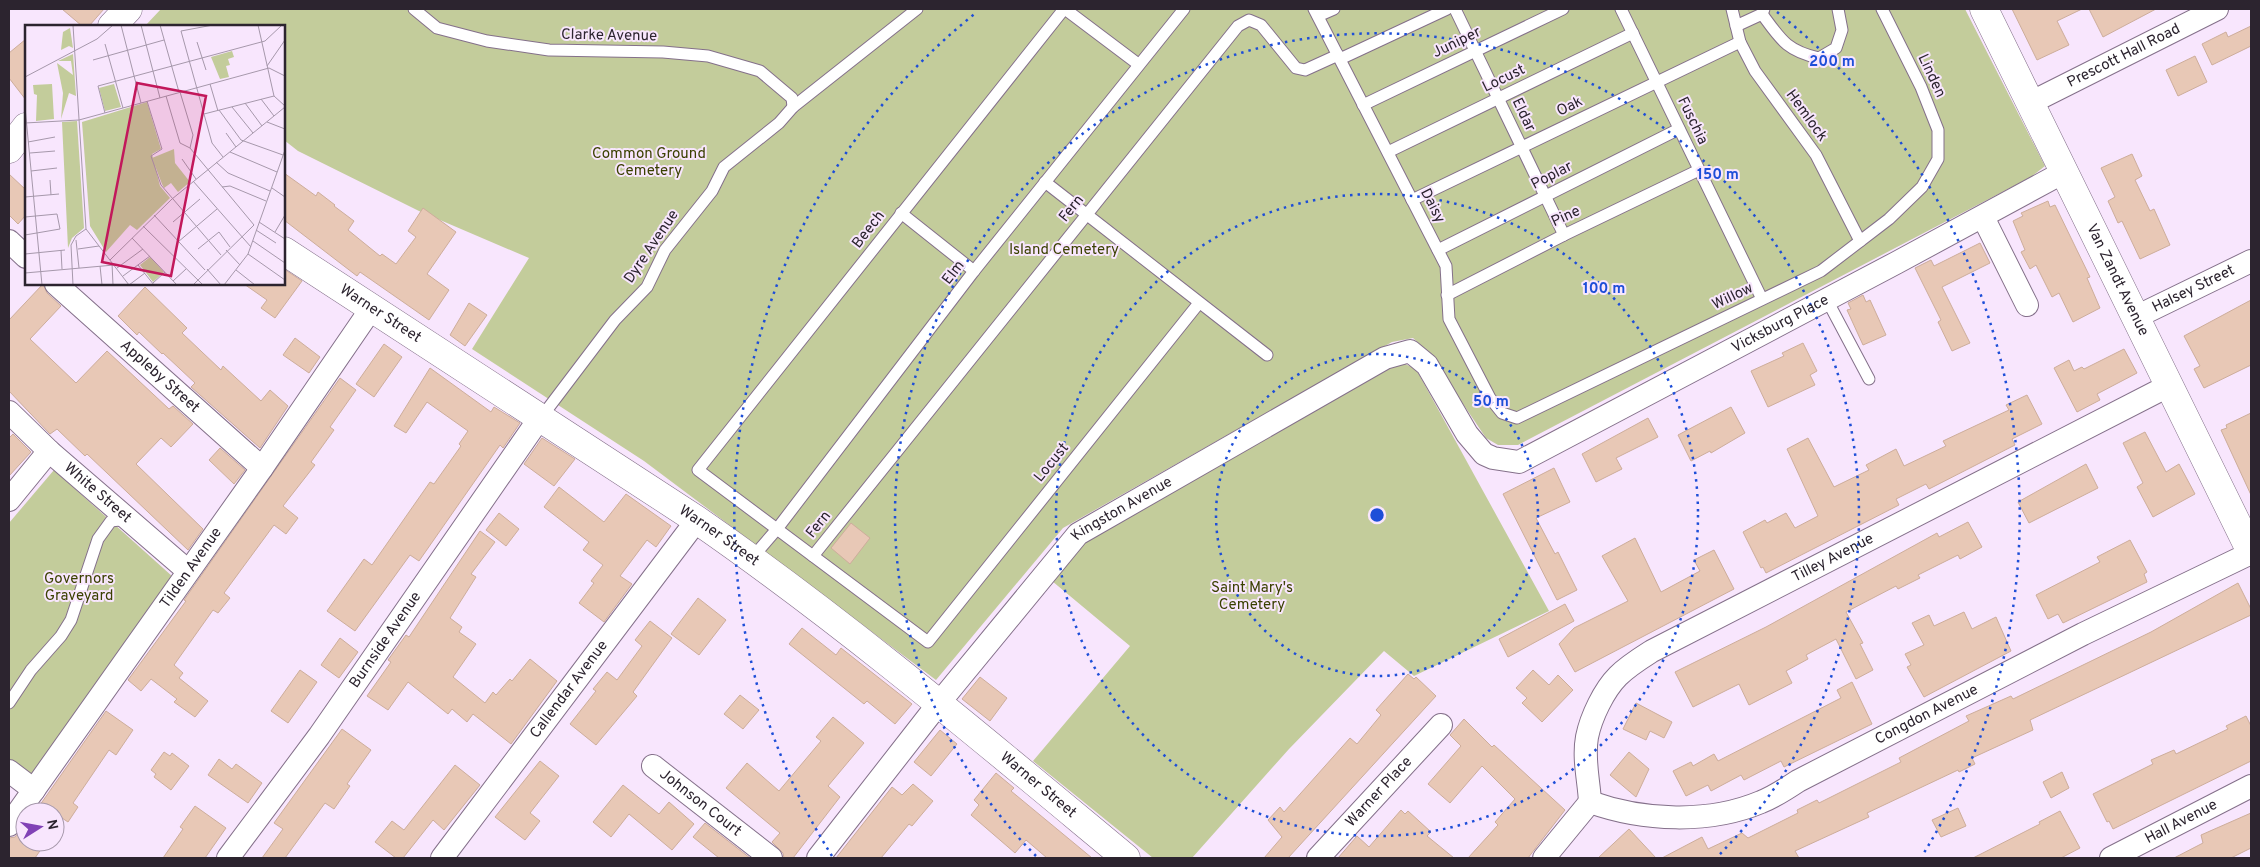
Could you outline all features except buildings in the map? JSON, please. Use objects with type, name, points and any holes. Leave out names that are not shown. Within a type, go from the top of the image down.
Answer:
[{"type":"street","points":[[113,25],[128,9]]},
{"type":"street","name":"Van Zandt Avenue","points":[[1984,9],[2136,317],[2249,540]]},
{"type":"street","name":"Prescott Hall Road","points":[[2030,102],[2217,9]]},
{"type":"street","points":[[9,125],[25,120]]},
{"type":"street","points":[[9,149],[25,128]]},
{"type":"street","name":"Vicksburg Place","points":[[1493,458],[1519,462],[1983,217],[2064,172]]},
{"type":"street","points":[[1983,217],[2027,305]]},
{"type":"street","points":[[9,241],[25,256]]},
{"type":"street","name":"Warner Street","points":[[285,251],[371,309],[697,520],[752,558],[939,703],[1126,858]]},
{"type":"street","name":"Halsey Street","points":[[2136,317],[2251,261]]},
{"type":"street","name":"Appleby Street","points":[[57,285],[262,468]]},
{"type":"street","name":"Tilden Avenue","points":[[9,825],[262,468],[371,309]]},
{"type":"street","name":"Kingston Avenue","points":[[818,858],[939,703],[1078,534],[1385,358],[1410,351],[1427,365],[1468,434],[1484,454],[1493,458]]},
{"type":"street","name":"Tilley Avenue","points":[[1590,802],[1587,778],[1587,736],[1608,690],[1618,676],[1630,665],[1652,650],[2170,385]]},
{"type":"street","name":"White Street","points":[[9,412],[49,451],[188,571]]},
{"type":"street","name":"Burnside Avenue","points":[[228,858],[319,736],[540,419]]},
{"type":"street","points":[[9,500],[49,451]]},
{"type":"street","name":"Callendar Avenue","points":[[442,858],[697,520]]},
{"type":"street","name":"Congdon Avenue","points":[[1590,802],[1632,814],[1668,816],[1712,814],[1760,803],[1798,781],[2083,634],[2249,540]]},
{"type":"street","name":"Warner Place","points":[[1318,858],[1441,725]]},
{"type":"street","name":"Johnson Court","points":[[653,766],[771,858]]},
{"type":"street","points":[[9,771],[34,790]]},
{"type":"street","name":"Hall Avenue","points":[[2111,858],[2251,786]]},
{"type":"street","points":[[1544,858],[1590,802]]},
{"type":"lane","name":"Clarke Avenue","points":[[414,9],[437,28],[487,41],[548,50],[663,52],[708,56],[760,71],[792,98],[793,107]]},
{"type":"lane","name":"Dyre Avenue","points":[[540,419],[615,320],[647,286],[666,250],[712,191],[724,167],[779,123],[793,107],[917,9]]},
{"type":"lane","points":[[1064,9],[1138,64]]},
{"type":"lane","name":"Beech","points":[[777,529],[698,470],[1064,9]]},
{"type":"lane","name":"Elm","points":[[752,558],[777,529],[974,272],[1138,64],[1184,9]]},
{"type":"lane","points":[[1316,13],[1334,9]]},
{"type":"lane","points":[[1339,57],[1447,9]]},
{"type":"lane","name":"Eldar","points":[[1455,9],[1564,235]]},
{"type":"lane","name":"Juniper","points":[[1364,105],[1563,9]]},
{"type":"lane","name":"Fuschia","points":[[1621,9],[1762,299]]},
{"type":"lane","name":"Hemlock","points":[[1732,9],[1740,42],[1755,72],[1816,155],[1860,241]]},
{"type":"lane","points":[[1736,26],[1763,12],[1780,38],[1798,54],[1819,58],[1836,48],[1842,30],[1838,9]]},
{"type":"lane","name":"Linden","points":[[1882,9],[1921,87],[1938,130],[1938,159]]},
{"type":"lane","name":"Daisy","points":[[1316,13],[1446,266],[1449,319],[1490,398],[1502,413],[1510,416]]},
{"type":"lane","name":"Fern","points":[[813,556],[1238,26],[1249,20],[1261,25],[1296,68],[1305,70],[1339,57]]},
{"type":"lane","name":"Locust","points":[[1388,152],[1633,33]]},
{"type":"lane","name":"Oak","points":[[1412,200],[1740,42]]},
{"type":"lane","name":"Poplar","points":[[1438,250],[1679,129]]},
{"type":"lane","name":"Willow","points":[[1510,416],[1518,418],[1821,271],[1889,219],[1922,187],[1938,159]]},
{"type":"lane","name":"Pine","points":[[1447,295],[1564,235],[1700,170]]},
{"type":"lane","points":[[1046,182],[1267,355]]},
{"type":"lane","points":[[901,213],[974,272]]},
{"type":"lane","points":[[1827,300],[1869,379]]},
{"type":"lane","name":"Locust","points":[[813,556],[928,642],[1199,303]]},
{"type":"lane","points":[[9,703],[31,670],[61,636],[71,620],[98,539],[111,521],[128,519]]},
{"type":"lane","points":[[777,529],[813,556]]},
{"type":"green space","name":"Island Cemetery","points":[[161,9],[1965,9],[2045,166],[2031,177],[1518,445],[1498,445],[1486,438],[1428,352],[1413,338],[1392,342],[1063,528],[936,680],[644,461],[472,349],[529,258],[419,211],[298,151],[285,141],[285,25],[146,25]]},
{"type":"green space","name":"Saint Mary's Cemetery","points":[[1403,363],[1416,369],[1549,611],[1414,676],[1384,651],[1289,749],[1192,858],[1153,858],[1033,761],[1130,646],[1052,581],[1085,541],[1390,366]]},
{"type":"green space","name":"Governors Graveyard","points":[[54,470],[173,577],[33,777],[9,759],[9,523]]},
{"type":"park label","name":"Common Ground Cemetery","points":[[649,162]]}]
